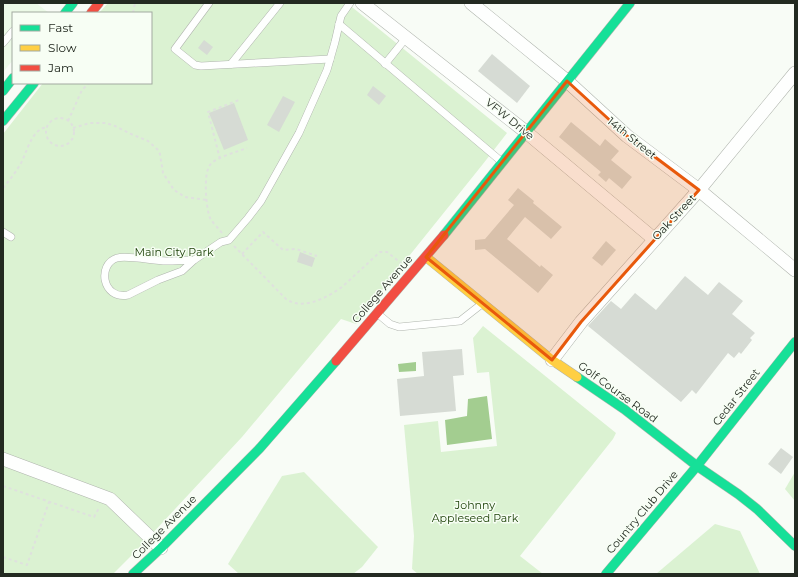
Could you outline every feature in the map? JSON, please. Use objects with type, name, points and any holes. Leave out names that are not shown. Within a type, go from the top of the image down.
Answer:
[{"type":"street","points":[[66,12],[73,3]]},
{"type":"street","points":[[92,12],[99,3]]},
{"type":"street","name":"VFW Drive","points":[[362,3],[526,132],[654,239]]},
{"type":"street","name":"14th Street","points":[[471,3],[567,81],[627,136],[699,190],[795,270]]},
{"type":"street","name":"College Avenue","points":[[133,574],[161,548],[260,448],[426,257],[630,3]]},
{"type":"street","name":"Oak Street","points":[[552,360],[581,322],[699,190],[795,73]]},
{"type":"street","points":[[3,121],[12,88],[30,84]]},
{"type":"street","name":"Golf Course Road","points":[[426,257],[552,360],[624,409],[697,466],[738,494],[757,509],[795,546]]},
{"type":"street","name":"Cedar Street","points":[[697,466],[795,342]]},
{"type":"street","points":[[3,459],[106,497],[114,502],[161,548]]},
{"type":"street","name":"Country Club Drive","points":[[606,574],[697,466]]},
{"type":"lane","points":[[209,3],[175,49],[195,65],[330,59]]},
{"type":"lane","points":[[231,64],[280,3]]},
{"type":"lane","points":[[194,260],[166,261],[126,257],[117,258],[107,267],[105,278],[107,286],[114,294],[123,296],[128,295],[158,280],[182,271],[194,260],[222,242],[229,240],[248,218],[261,201],[289,152],[308,113],[330,59],[342,13],[350,3]]},
{"type":"lane","points":[[339,24],[502,162]]},
{"type":"lane","points":[[3,42],[12,32]]},
{"type":"lane","points":[[385,64],[406,38]]},
{"type":"lane","points":[[3,232],[11,237]]},
{"type":"lane","points":[[377,313],[390,324],[399,327],[406,327],[460,321],[483,303]]},
{"type":"path","points":[[68,121],[82,90],[88,84]]},
{"type":"path","points":[[220,159],[208,112],[239,100]]},
{"type":"path","points":[[54,119],[64,119],[68,121],[73,128],[73,137],[71,141],[67,144],[59,146],[54,145],[46,135],[47,127],[54,119]]},
{"type":"path","points":[[73,128],[90,123],[106,123],[151,143],[156,147],[159,153],[163,173],[174,190],[185,197],[208,200],[208,206]]},
{"type":"path","points":[[3,188],[22,163],[35,134],[42,128],[47,127]]},
{"type":"path","points":[[247,148],[210,164],[206,177],[208,206],[212,221],[286,299],[294,303],[303,304],[337,291],[380,252],[387,252],[413,272]]},
{"type":"path","points":[[242,254],[263,232],[284,250],[296,249],[317,256]]},
{"type":"path","points":[[3,486],[94,517],[106,497]]},
{"type":"path","points":[[3,557],[27,565],[49,502]]},
{"type":"highlighted area","points":[[567,81],[627,136],[699,190],[581,322],[552,360],[426,257]]},
{"type":"shaded area","points":[[3,3],[36,3],[48,12],[12,12],[12,61],[3,72]]},
{"type":"shaded area","points":[[416,362],[416,371],[399,372],[398,364]]},
{"type":"shaded area","points":[[487,396],[492,439],[447,445],[445,420],[467,416],[468,399]]},
{"type":"green space","name":"Main City Park","points":[[108,3],[347,3],[507,133],[356,324],[341,319],[242,437],[113,574],[3,574],[3,134],[42,84],[152,84],[152,12],[100,12]]},
{"type":"green space","name":"Johnny Appleseed Park","points":[[483,326],[616,433],[613,439],[520,556],[543,574],[418,574],[412,569],[414,536],[404,425],[438,421],[441,452],[497,446],[489,372],[477,373],[473,338]]},
{"type":"green space","points":[[304,472],[378,547],[362,567],[353,574],[239,574],[228,564],[282,476]]},
{"type":"green space","points":[[795,472],[795,501],[785,489]]},
{"type":"green space","points":[[715,524],[740,531],[760,574],[656,574]]},
{"type":"building","points":[[204,40],[213,47],[207,55],[198,48]]},
{"type":"building","points":[[492,54],[530,86],[517,103],[478,71]]},
{"type":"building","points":[[373,86],[386,96],[379,105],[367,95]]},
{"type":"building","points":[[283,96],[295,102],[279,132],[267,125]]},
{"type":"building","points":[[234,103],[248,140],[224,150],[209,113]]},
{"type":"building","points":[[571,122],[600,146],[605,139],[619,151],[611,160],[632,177],[622,189],[609,178],[606,182],[598,175],[601,172],[559,137]]},
{"type":"building","points":[[518,188],[534,201],[533,203],[562,227],[551,239],[525,217],[507,239],[540,267],[541,265],[553,275],[538,293],[485,249],[475,250],[475,240],[485,239],[514,205],[508,200]]},
{"type":"building","points":[[606,241],[616,250],[602,266],[592,258]]},
{"type":"building","points":[[300,252],[315,258],[312,267],[297,262]]},
{"type":"building","points":[[685,276],[708,295],[719,282],[743,301],[732,314],[755,333],[750,338],[752,340],[741,354],[739,352],[734,358],[728,353],[696,394],[692,390],[681,402],[588,326],[611,301],[621,309],[635,293],[656,310]]},
{"type":"building","points":[[462,349],[464,375],[453,376],[456,411],[400,416],[397,379],[424,376],[422,352]]},
{"type":"building","points":[[781,448],[793,457],[781,474],[768,464]]},
{"type":"traffic: fast","points":[[66,12],[73,3]]},
{"type":"traffic: fast","points":[[444,235],[630,3]]},
{"type":"traffic: fast","points":[[3,91],[12,79]]},
{"type":"traffic: fast","points":[[3,121],[33,84]]},
{"type":"traffic: fast","points":[[606,574],[697,466],[795,342]]},
{"type":"traffic: fast","points":[[133,574],[161,548],[260,448],[336,361]]},
{"type":"traffic: fast","points":[[577,377],[624,409],[697,466],[738,494],[757,509],[795,546]]},
{"type":"traffic: slow","points":[[426,257],[552,360],[577,377]]},
{"type":"traffic: jam","points":[[92,12],[99,3]]},
{"type":"traffic: jam","points":[[336,361],[444,235]]}]
